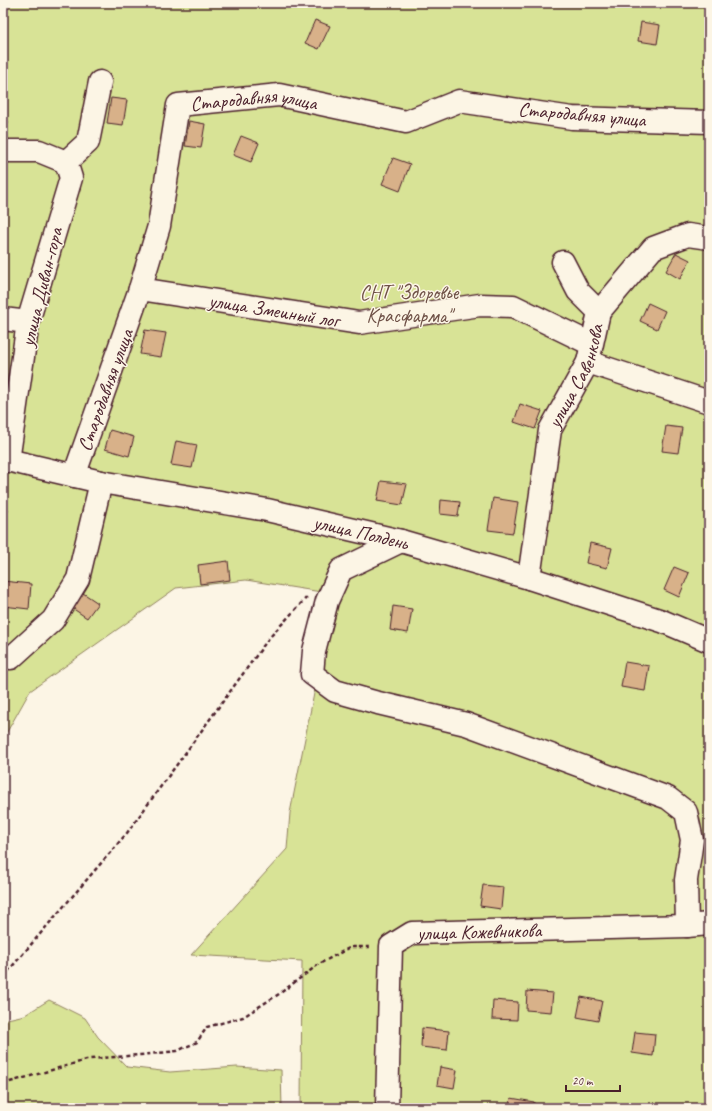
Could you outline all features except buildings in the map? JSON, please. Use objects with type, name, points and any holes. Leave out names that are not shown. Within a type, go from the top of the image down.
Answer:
[{"type":"street","points":[[3,151],[39,152],[66,162],[88,142],[100,82]]},
{"type":"street","name":"Стародавняя улица","points":[[74,476],[140,289],[160,226],[178,105],[278,94],[406,122],[459,101],[572,118],[709,122]]},
{"type":"street","name":"улица Диван-гора","points":[[5,460],[28,322],[70,178],[66,162]]},
{"type":"street","name":"улица Савенкова","points":[[529,578],[550,430],[590,353],[598,312],[653,248],[688,235],[709,238]]},
{"type":"street","points":[[563,262],[578,291],[598,312]]},
{"type":"street","name":"улица Змеиный лог","points":[[140,289],[359,323],[480,305],[513,306],[590,353],[709,402]]},
{"type":"street","points":[[3,319],[28,322]]},
{"type":"street","name":"улица Полдень","points":[[5,460],[101,482],[267,510],[401,541],[529,578],[662,621],[709,641]]},
{"type":"street","name":"Стародавняя улица","points":[[10,658],[53,620],[78,579],[101,482]]},
{"type":"street","points":[[401,541],[341,570],[327,601],[314,651],[312,674],[335,691],[378,704],[466,724],[668,798],[686,812],[692,840],[686,880],[687,926]]},
{"type":"street","name":"улица Кожевникова","points":[[387,1108],[391,946],[412,933],[687,926],[709,924]]},
{"type":"path","points":[[3,978],[127,833],[269,638],[311,592]]},
{"type":"path","points":[[3,1084],[90,1059],[140,1056],[177,1051],[197,1042],[207,1027],[243,1016],[279,994],[319,964],[350,947],[391,946]]},
{"type":"green space","name":"СНТ \"Здоровье Красфарма\"","points":[[3,3],[709,3],[709,1108],[301,1108],[302,961],[191,955],[287,849],[290,813],[334,594],[246,580],[176,588],[30,691],[3,739]]},
{"type":"green space","points":[[49,1000],[85,1018],[98,1037],[127,1067],[170,1072],[237,1067],[281,1070],[282,1108],[3,1108],[3,1020],[25,1015]]}]
